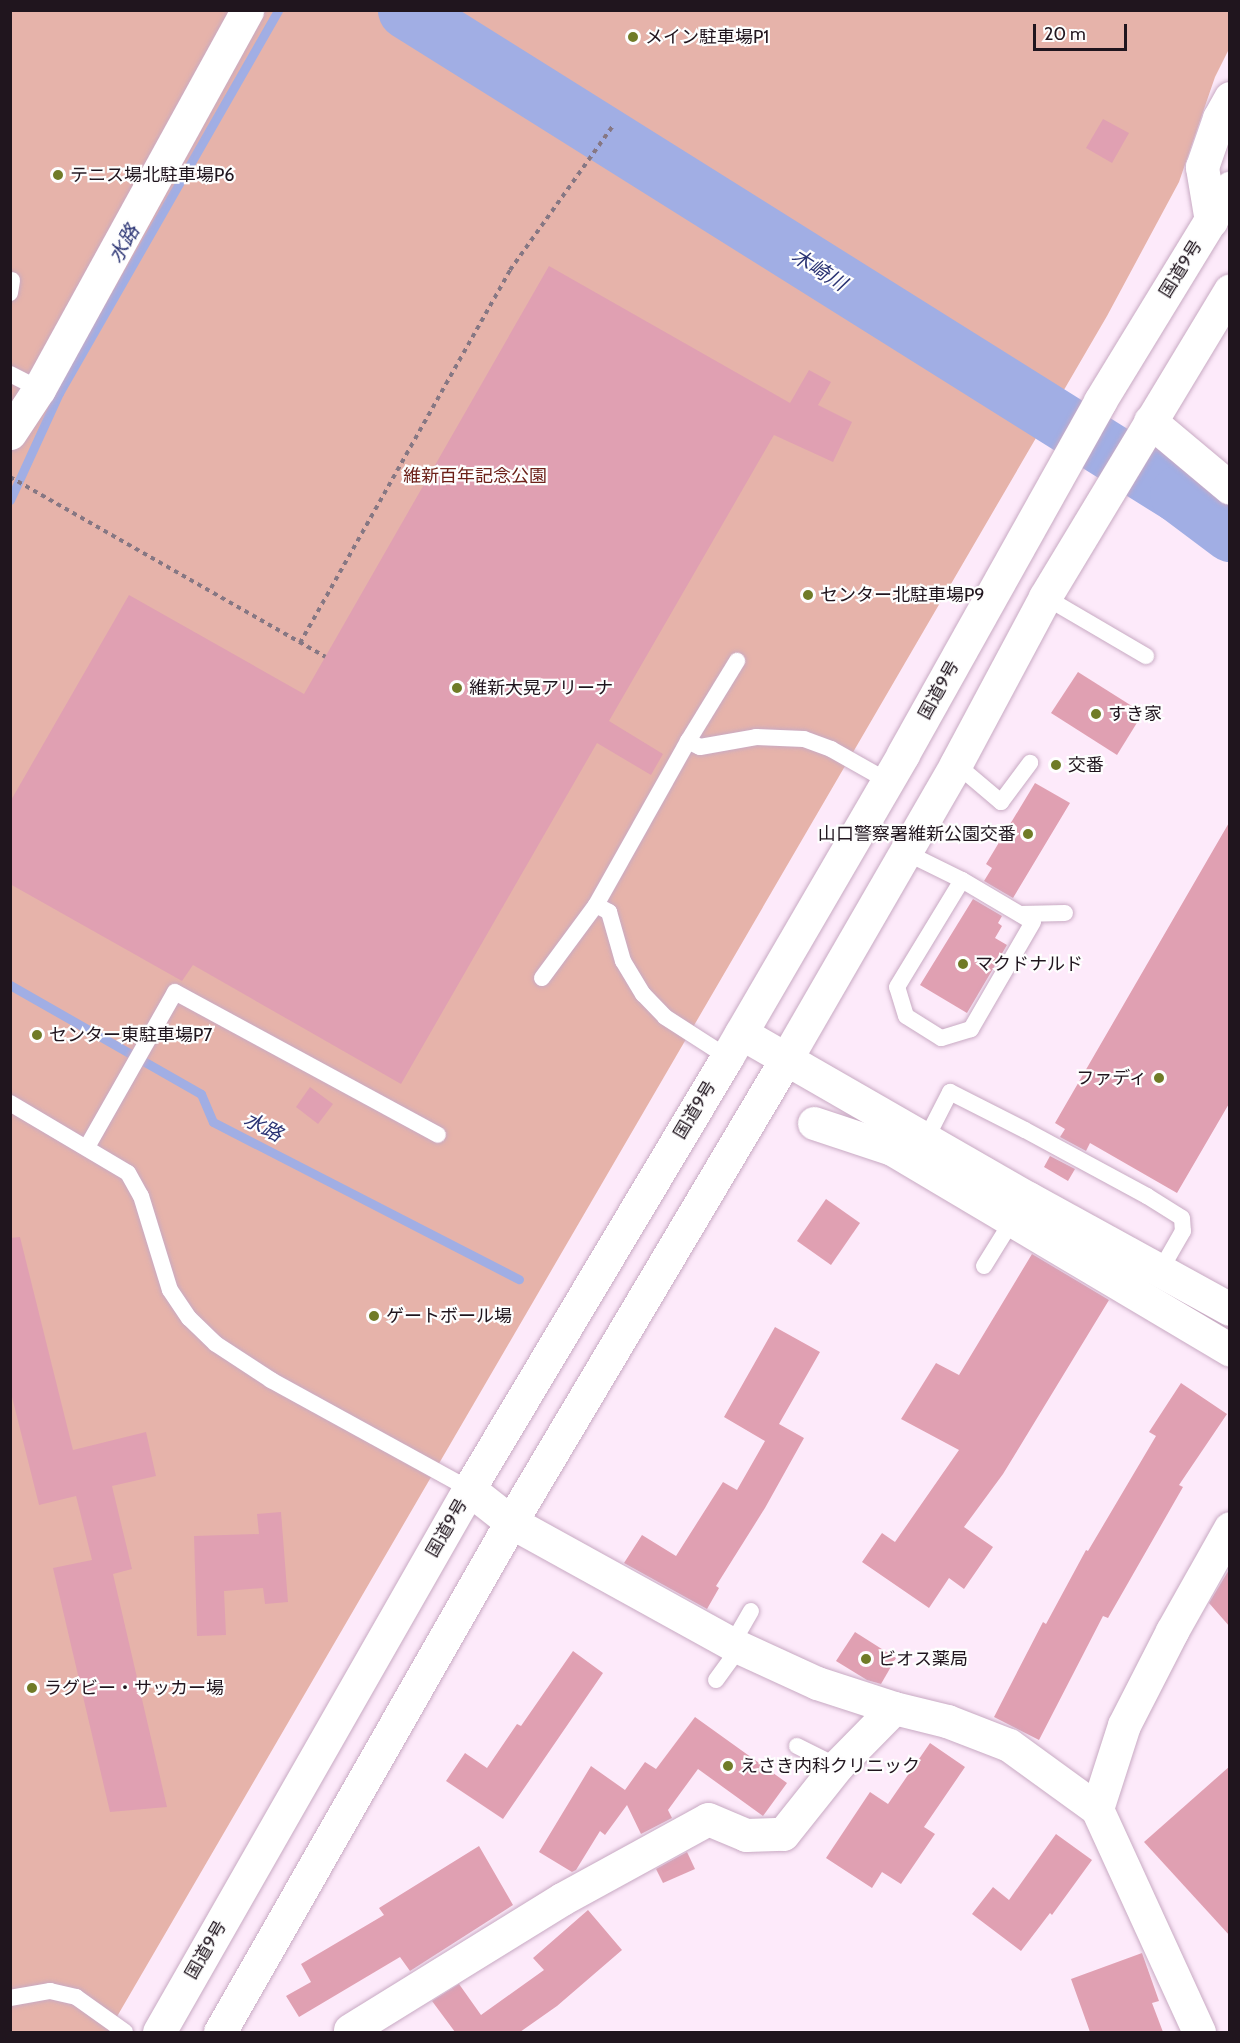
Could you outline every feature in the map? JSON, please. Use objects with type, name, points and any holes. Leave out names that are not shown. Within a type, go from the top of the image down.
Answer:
[{"type":"main road","points":[[10,433],[39,389],[247,10]]},
{"type":"main road","points":[[1211,221],[1202,167],[1219,118],[1230,98]]},
{"type":"main road","name":"国道9号","points":[[159,2032],[469,1489],[734,1045],[903,754],[1100,401],[1230,188]]},
{"type":"main road","points":[[220,2032],[511,1522],[786,1059],[956,764],[1045,597],[1230,290]]},
{"type":"main road","points":[[1146,428],[1230,489]]},
{"type":"main road","points":[[734,1045],[786,1059],[926,1138],[1020,1209],[1230,1350]]},
{"type":"main road","points":[[814,1123],[892,1149],[1160,1271],[1230,1309]]},
{"type":"main road","points":[[469,1489],[511,1522],[736,1646],[817,1683],[894,1708],[946,1721],[1009,1745],[1097,1809],[1199,2032]]},
{"type":"main road","points":[[1097,1809],[1124,1725],[1172,1631],[1230,1528]]},
{"type":"main road","points":[[348,2032],[562,1899],[708,1819],[746,1836],[783,1834],[837,1766],[894,1708]]},
{"type":"lane","points":[[10,374],[39,389]]},
{"type":"lane","points":[[1045,597],[1146,656]]},
{"type":"lane","points":[[542,978],[596,905],[688,741],[737,660]]},
{"type":"lane","points":[[688,741],[700,747],[756,737],[804,739],[831,748],[886,780]]},
{"type":"lane","points":[[956,764],[1001,802],[1029,763]]},
{"type":"lane","points":[[905,852],[962,880],[1033,922],[971,1029],[941,1038],[906,1016],[897,987],[962,880]]},
{"type":"lane","points":[[596,905],[609,912],[623,961],[643,994],[665,1017],[734,1045]]},
{"type":"lane","points":[[1020,914],[1065,913]]},
{"type":"lane","points":[[87,1147],[175,992],[438,1135]]},
{"type":"lane","points":[[926,1138],[950,1092],[1147,1196],[1182,1218],[1183,1231],[1160,1271]]},
{"type":"lane","points":[[10,1103],[128,1173],[141,1197],[170,1290],[189,1318],[216,1344],[271,1380],[469,1489]]},
{"type":"lane","points":[[984,1266],[1020,1209]]},
{"type":"lane","points":[[716,1680],[736,1646],[751,1611]]},
{"type":"lane","points":[[797,1746],[837,1766]]},
{"type":"lane","points":[[10,1998],[50,1991],[76,1997],[125,2032]]},
{"type":"path","points":[[300,644],[510,270],[601,146],[612,127]]},
{"type":"path","points":[[10,477],[325,657]]},
{"type":"green space","name":"維新百年記念公園","points":[[11,11],[1229,11],[1229,49],[1215,77],[1179,182],[1107,316],[108,2032],[11,2032]]},
{"type":"building","points":[[1103,119],[1129,133],[1112,163],[1086,148]]},
{"type":"building","points":[[549,266],[790,403],[809,370],[831,382],[818,405],[852,422],[833,462],[774,435],[609,721],[663,754],[651,775],[597,743],[401,1084],[193,965],[182,981],[10,884],[10,802],[129,595],[304,694]]},
{"type":"building","points":[[1078,672],[1143,713],[1117,755],[1051,713]]},
{"type":"building","points":[[1035,783],[1070,803],[1013,898],[984,881],[992,868],[986,864]]},
{"type":"building","points":[[1230,821],[1230,1102],[1177,1193],[1090,1143],[1086,1151],[1060,1137],[1065,1129],[1055,1123]]},
{"type":"building","points":[[973,899],[1002,916],[998,923],[1002,926],[995,938],[1007,945],[967,1013],[920,985]]},
{"type":"building","points":[[310,1087],[333,1104],[318,1124],[296,1107]]},
{"type":"building","points":[[1050,1156],[1075,1169],[1068,1181],[1044,1167]]},
{"type":"building","points":[[826,1199],[860,1223],[831,1265],[797,1241]]},
{"type":"building","points":[[20,1237],[73,1450],[146,1432],[156,1476],[112,1486],[132,1569],[113,1574],[167,1807],[110,1812],[53,1568],[92,1560],[76,1496],[39,1505],[10,1389],[10,1238]]},
{"type":"building","points":[[1032,1254],[1109,1300],[1003,1474],[964,1527],[993,1547],[964,1589],[949,1578],[929,1608],[862,1562],[882,1533],[895,1542],[959,1450],[901,1419],[936,1363],[959,1375]]},
{"type":"building","points":[[775,1327],[820,1352],[779,1424],[804,1438],[765,1508],[716,1586],[719,1588],[707,1609],[624,1563],[642,1535],[676,1556],[723,1482],[737,1490],[765,1441],[724,1417]]},
{"type":"building","points":[[1181,1383],[1227,1414],[1179,1485],[1183,1487],[1108,1618],[1103,1616],[1039,1740],[994,1717],[1043,1622],[1046,1624],[1086,1550],[1088,1551],[1156,1436],[1149,1432]]},
{"type":"building","points":[[281,1512],[288,1602],[265,1604],[263,1588],[224,1591],[226,1635],[197,1636],[194,1536],[259,1534],[257,1514]]},
{"type":"building","points":[[1230,1568],[1230,1627],[1209,1603]]},
{"type":"building","name":"ビオス薬局","points":[[855,1632],[896,1658],[881,1684],[867,1680],[836,1661]]},
{"type":"building","points":[[573,1651],[603,1673],[503,1819],[446,1781],[465,1753],[487,1768],[517,1724],[521,1726]]},
{"type":"building","points":[[695,1717],[787,1783],[763,1816],[698,1769],[668,1810],[672,1818],[641,1834],[627,1805],[605,1835],[600,1831],[576,1870],[572,1872],[539,1852],[591,1766],[625,1790],[645,1762],[656,1769]]},
{"type":"building","points":[[930,1743],[965,1767],[924,1827],[935,1834],[901,1884],[882,1872],[872,1888],[826,1858],[870,1792],[888,1804]]},
{"type":"building","points":[[1230,1766],[1230,1936],[1144,1842]]},
{"type":"building","points":[[1056,1834],[1092,1860],[1052,1915],[1050,1913],[1021,1951],[972,1914],[993,1887],[1009,1900]]},
{"type":"building","points":[[479,1846],[513,1905],[410,1971],[400,1957],[299,2017],[286,1996],[311,1982],[301,1964],[384,1915],[379,1908]]},
{"type":"building","points":[[687,1852],[695,1869],[663,1883],[656,1869]]},
{"type":"building","points":[[588,1910],[622,1950],[557,2006],[520,2032],[455,2032],[432,2001],[459,1984],[481,2015],[544,1970],[533,1958]]},
{"type":"building","points":[[1142,1953],[1159,2001],[1152,2003],[1163,2032],[1090,2032],[1071,1979]]},
{"type":"waterway","name":"水路","points":[[10,500],[59,393],[278,10]]},
{"type":"waterway","name":"木崎川","points":[[406,10],[1178,494],[1230,533]]},
{"type":"waterway","name":"水路","points":[[10,985],[201,1094],[213,1122],[519,1279]]},
{"type":"place","name":"メイン駐車場P1","points":[[633,37]]},
{"type":"place","name":"テニス場北駐車場P6","points":[[58,175]]},
{"type":"place","name":"センター北駐車場P9","points":[[808,595]]},
{"type":"place","name":"維新大晃アリーナ","points":[[457,688]]},
{"type":"place","name":"すき家","points":[[1096,714]]},
{"type":"place","name":"交番","points":[[1056,765]]},
{"type":"place","name":"山口警察署維新公園交番","points":[[1028,834]]},
{"type":"place","name":"マクドナルド","points":[[963,964]]},
{"type":"place","name":"センター東駐車場P7","points":[[37,1035]]},
{"type":"place","name":"ファディ","points":[[1159,1078]]},
{"type":"place","name":"ゲートボール場","points":[[374,1316]]},
{"type":"place","name":"ビオス薬局","points":[[866,1659]]},
{"type":"place","name":"ラグビー・サッカー場","points":[[32,1688]]},
{"type":"place","name":"えさき内科クリニック","points":[[728,1766]]}]
